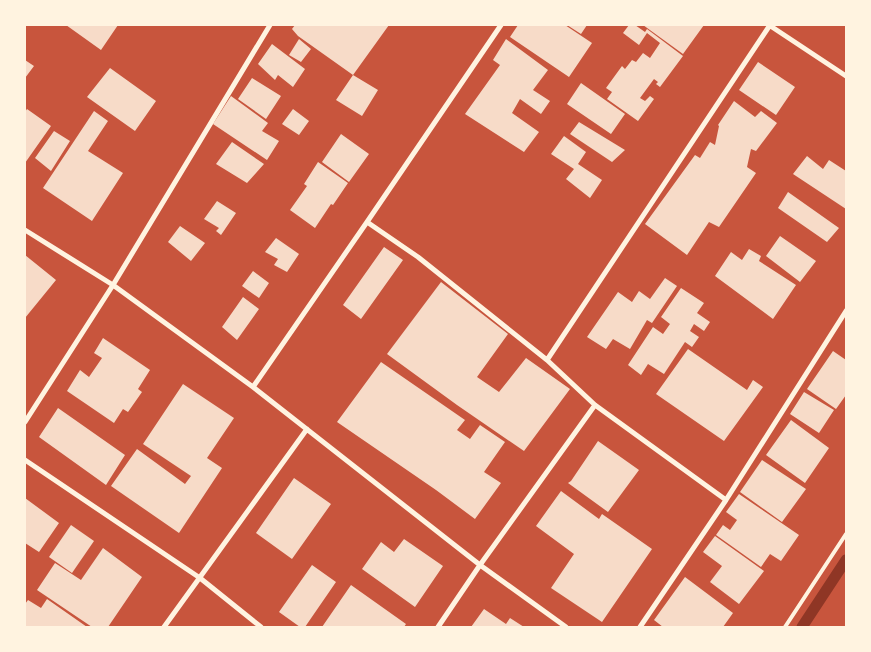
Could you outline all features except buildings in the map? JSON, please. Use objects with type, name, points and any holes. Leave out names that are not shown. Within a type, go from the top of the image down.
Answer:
[{"type":"street","points":[[25,422],[112,284],[270,25]]},
{"type":"street","points":[[253,387],[501,25]]},
{"type":"street","points":[[547,360],[770,25],[846,76]]},
{"type":"street","points":[[367,222],[418,257],[547,360],[595,405],[726,500]]},
{"type":"street","points":[[25,230],[112,284],[253,387],[480,565],[566,627]]},
{"type":"street","points":[[640,627],[726,500],[846,311]]},
{"type":"street","points":[[438,627],[480,565],[595,405]]},
{"type":"street","points":[[164,627],[307,429]]},
{"type":"street","points":[[25,460],[200,578],[261,627]]},
{"type":"lane","points":[[785,627],[846,534]]},
{"type":"waterway","points":[[802,627],[846,560]]}]
